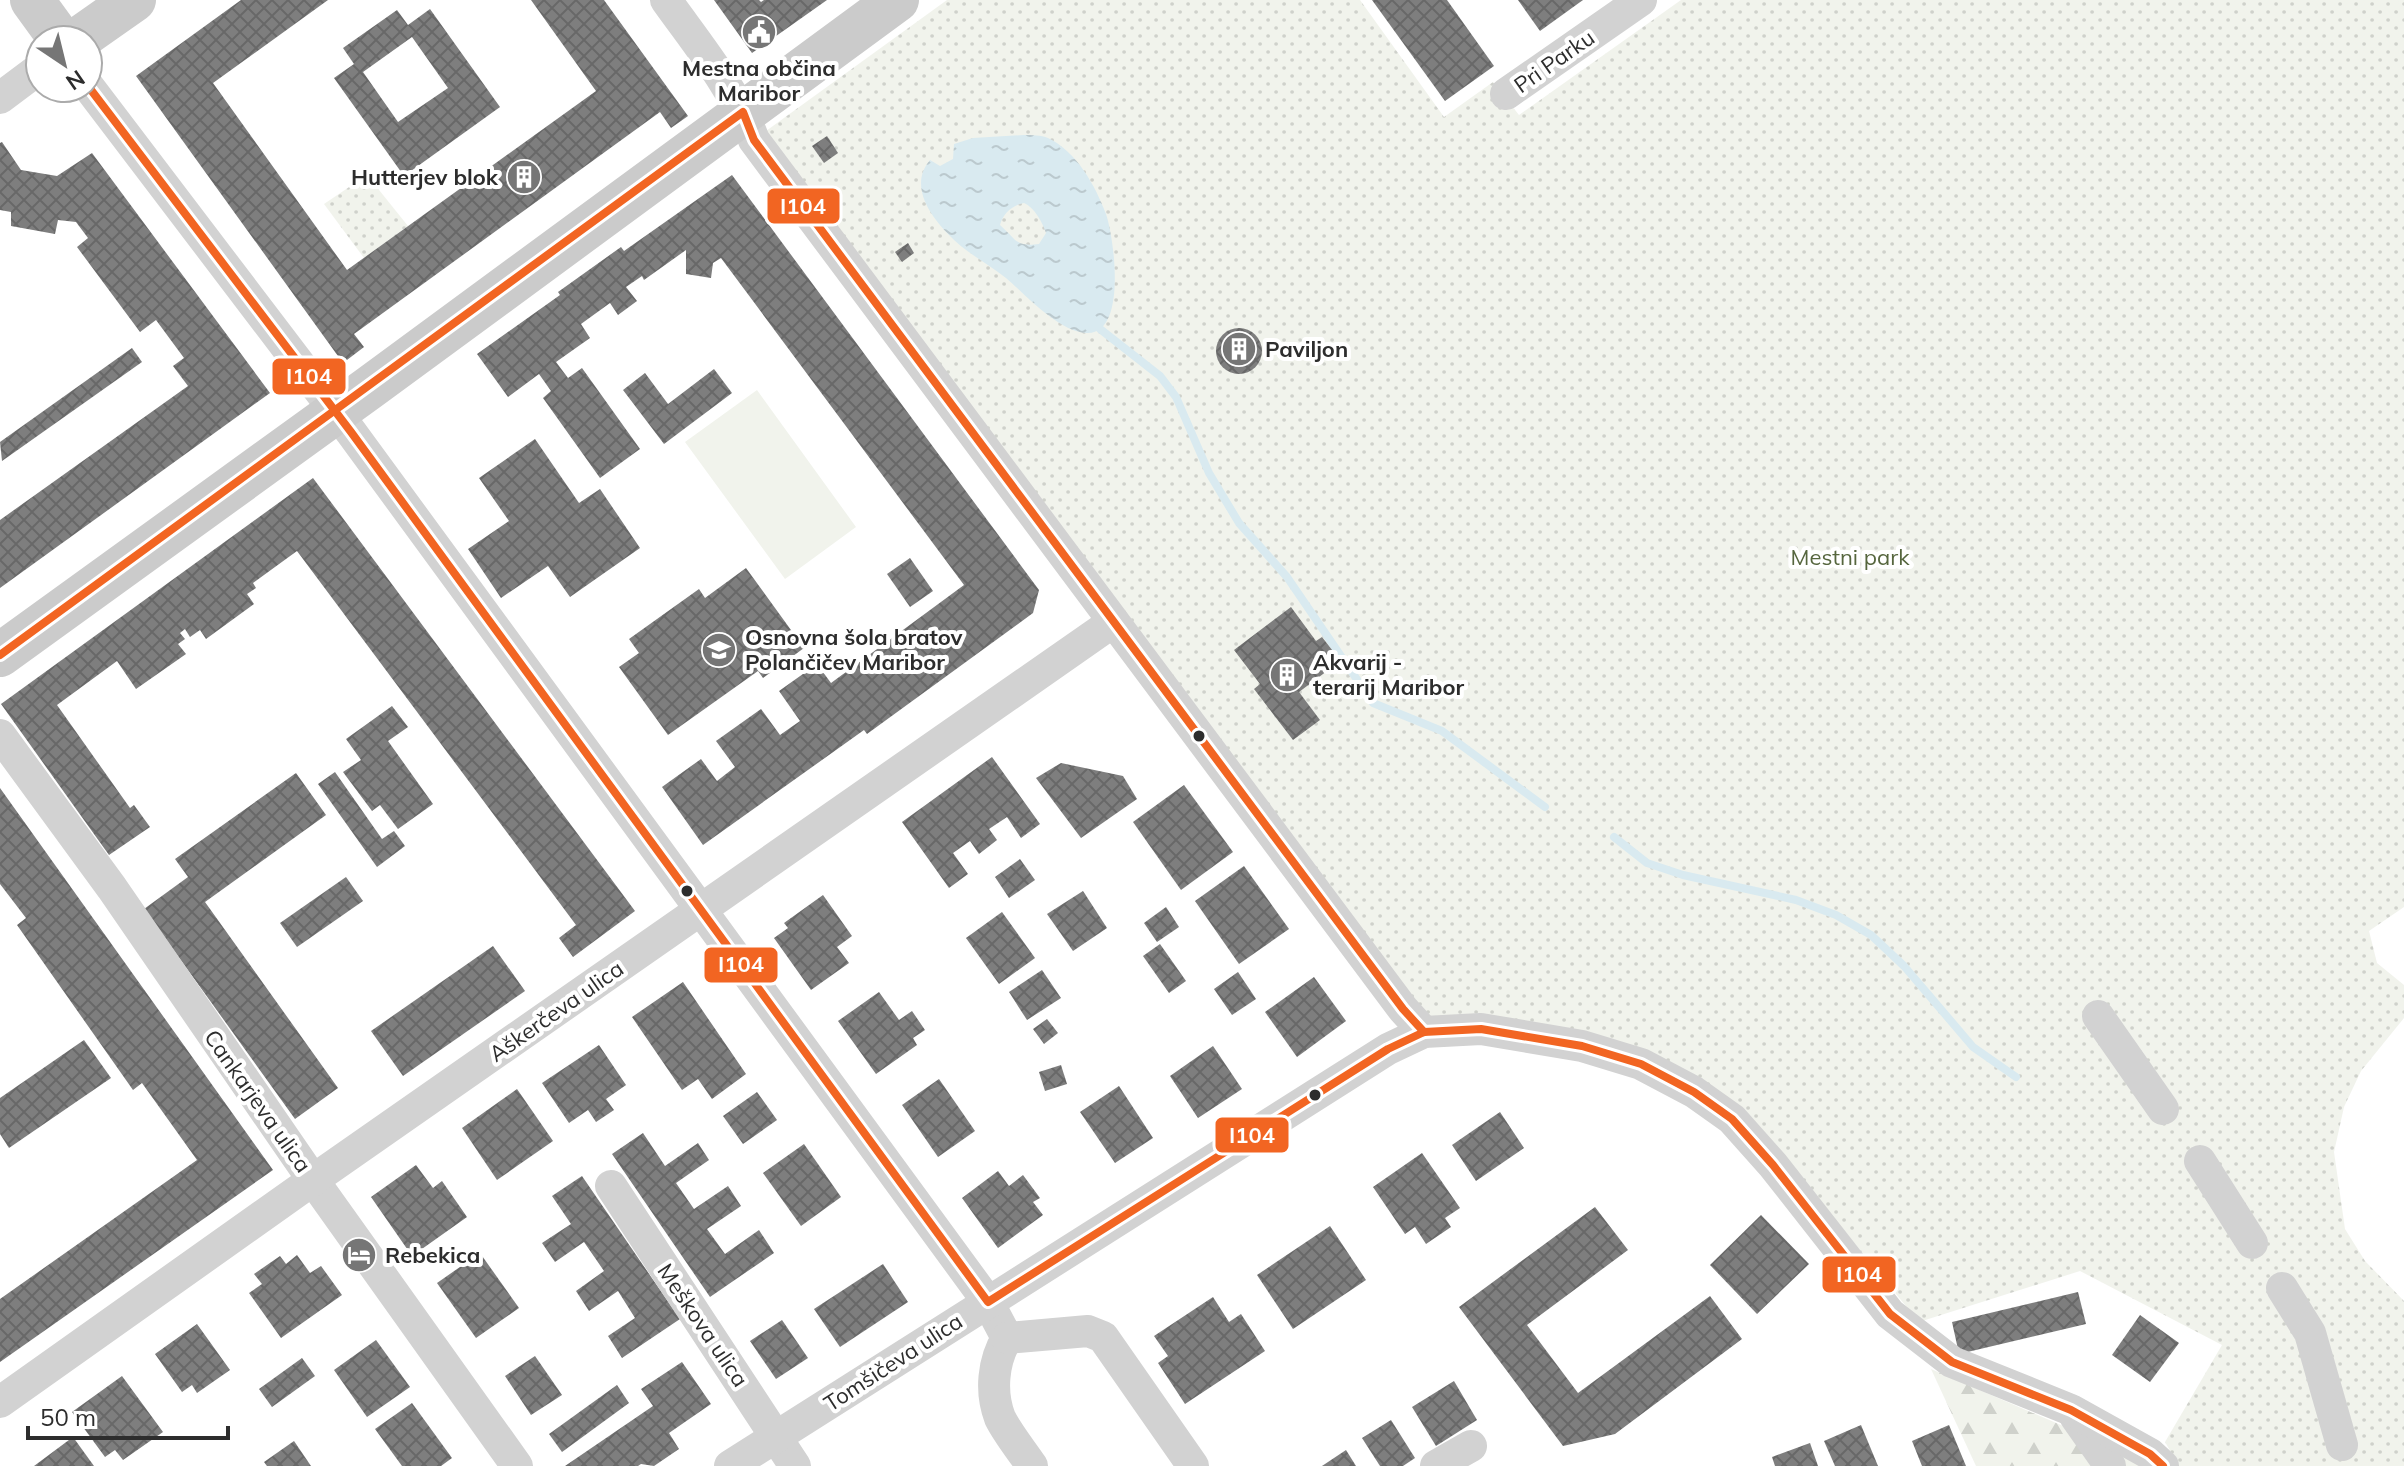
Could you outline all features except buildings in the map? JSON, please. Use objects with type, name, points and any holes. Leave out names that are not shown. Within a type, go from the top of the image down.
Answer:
[{"type":"street","points":[[32,0],[49,24]]},
{"type":"street","points":[[100,24],[134,0]]},
{"type":"street","points":[[666,0],[730,90],[754,140],[1403,1009],[1424,1032],[1481,1029],[1582,1046],[1641,1064],[1694,1092],[1732,1119],[1773,1165],[1890,1314],[1952,1362],[2071,1410],[2150,1454],[2163,1466]]},
{"type":"street","points":[[0,655],[897,0]]},
{"type":"street","name":"Pri Parku","points":[[1506,94],[1641,0]]},
{"type":"street","points":[[0,98],[24,80]]},
{"type":"street","points":[[102,104],[335,412],[702,911],[988,1302],[1007,1338]]},
{"type":"street","name":"Aškerčeva ulica","points":[[0,1402],[1113,622]]},
{"type":"street","name":"Cankarjeva ulica","points":[[0,735],[112,888],[313,1180],[517,1466]]},
{"type":"street","points":[[2098,1016],[2163,1109]]},
{"type":"street","name":"Tomšičeva ulica","points":[[730,1466],[1388,1049],[1424,1032]]},
{"type":"street","points":[[2200,1161],[2252,1243]]},
{"type":"street","name":"Meškova ulica","points":[[611,1186],[795,1466]]},
{"type":"street","points":[[2282,1288],[2310,1333],[2342,1445]]},
{"type":"street","points":[[1007,1338],[1088,1331],[1103,1337],[1193,1466]]},
{"type":"street","points":[[1007,1338],[998,1353],[994,1386],[1000,1417],[1032,1466]]},
{"type":"street","points":[[2071,1410],[2110,1466]]},
{"type":"street","points":[[1436,1466],[1471,1446]]},
{"type":"green space","name":"Mestni park","points":[[947,0],[1360,0],[1444,117],[1493,82],[1519,115],[1681,0],[2404,0],[2404,907],[2369,931],[2377,963],[2404,985],[2404,1018],[2361,1071],[2344,1107],[2334,1152],[2345,1229],[2365,1261],[2404,1301],[2404,1466],[2179,1466],[2165,1442],[2222,1345],[2080,1271],[1919,1322],[1782,1155],[1653,1074],[1429,1031],[766,131]]},
{"type":"green space","points":[[367,175],[408,226],[364,258],[324,204]]},
{"type":"green space","points":[[757,390],[856,527],[785,579],[685,442]]},
{"type":"green space","points":[[1931,1369],[2135,1457],[2146,1466],[1976,1466]]},
{"type":"water","points":[[1045,137],[1068,152],[1084,170],[1106,214],[1114,263],[1113,303],[1108,319],[1099,330],[1086,333],[1064,326],[1006,278],[962,247],[934,218],[921,189],[924,170],[930,160],[940,166],[953,159],[954,144],[973,138]],"holes":[[[1024,203],[1038,216],[1046,233],[1039,244],[1021,243],[1000,225],[1012,208]]]},
{"type":"waterway","points":[[1100,329],[1160,376],[1176,397],[1209,473],[1239,523],[1287,577],[1373,703],[1442,731],[1545,807]]},
{"type":"waterway","points":[[1614,837],[1647,863],[1683,875],[1796,900],[1836,915],[1871,935],[1904,966],[1973,1047],[2016,1077]]},
{"type":"transit line","name":"I104","points":[[102,104],[351,432],[988,1302],[1388,1049],[1424,1032],[1481,1029],[1582,1046],[1641,1064],[1694,1092],[1732,1119],[1773,1165],[1890,1314],[1952,1362],[2071,1410],[2150,1454],[2163,1466]]},
{"type":"transit line","name":"I104","points":[[0,655],[743,112],[754,140],[1403,1009],[1424,1032]]},
{"type":"place","name":"Mestna občina Maribor","points":[[759,32]]},
{"type":"place","name":"Hutterjev blok","points":[[524,177]]},
{"type":"place","name":"Paviljon","points":[[1239,349]]},
{"type":"place","name":"Osnovna šola bratov Polančičev Maribor","points":[[719,650]]},
{"type":"place","name":"Akvarij - terarij Maribor","points":[[1287,675]]},
{"type":"place","name":"Rebekica","points":[[359,1255]]}]
